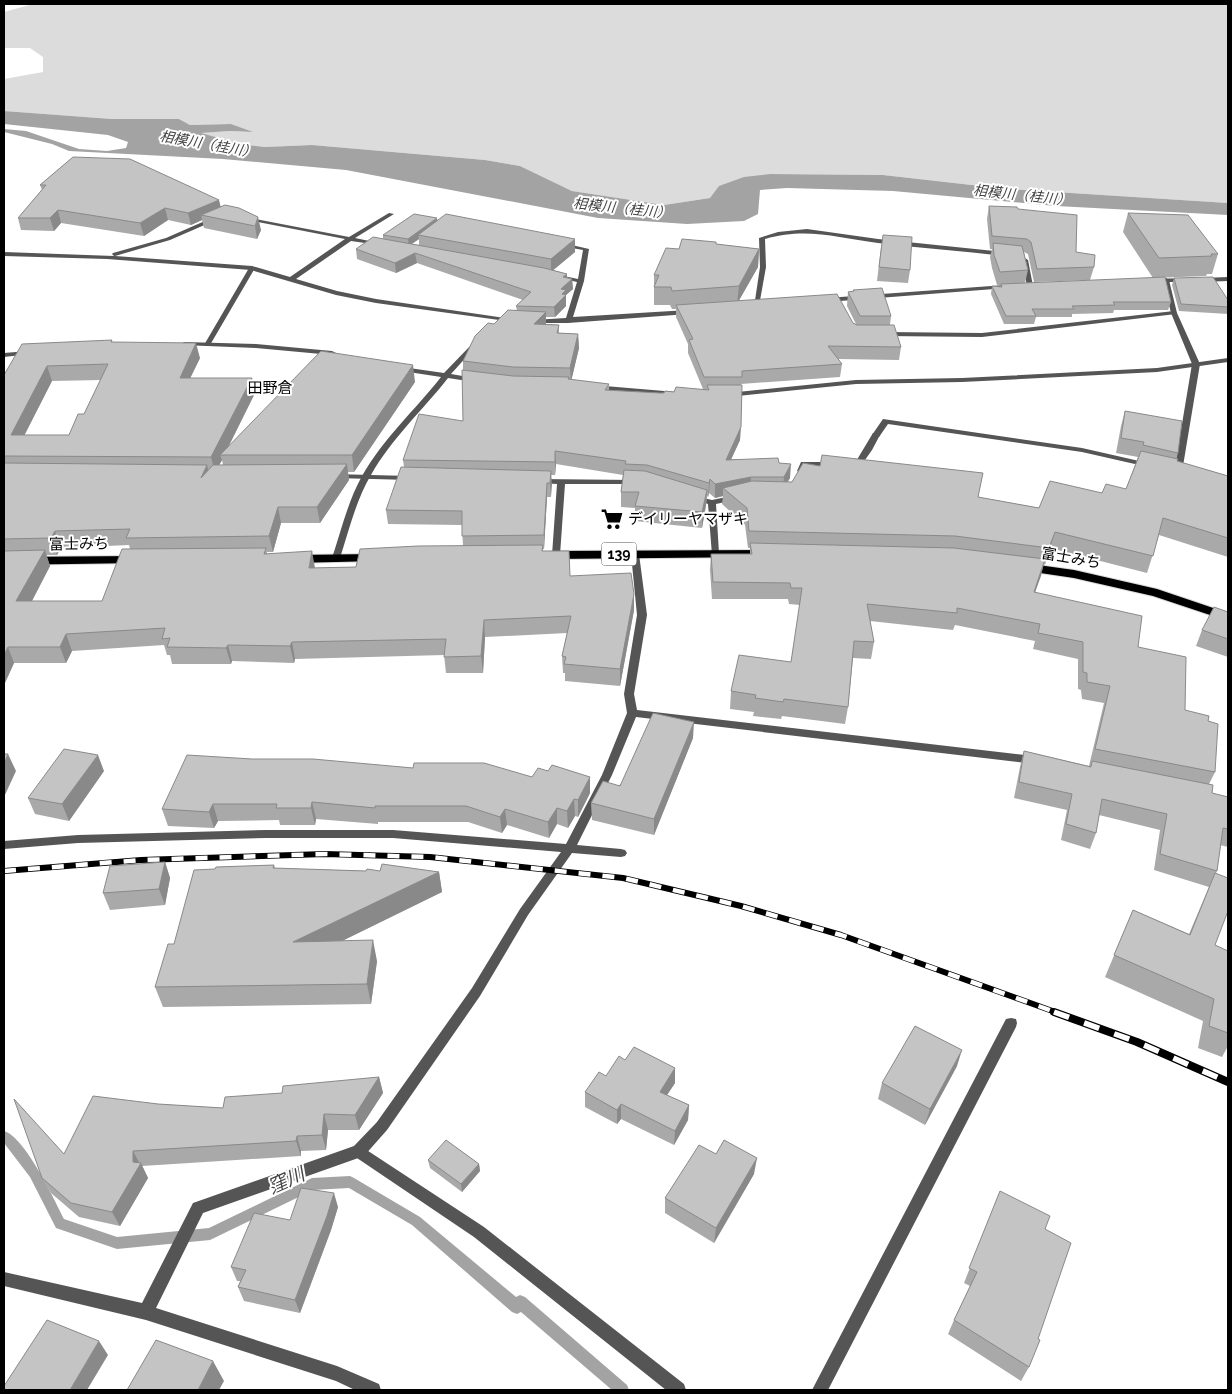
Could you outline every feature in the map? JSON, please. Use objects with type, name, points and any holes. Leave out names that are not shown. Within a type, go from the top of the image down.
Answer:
[{"type":"highway","name":"139","points":[[537,555],[781,554]]},
{"type":"highway","points":[[278,559],[385,557]]},
{"type":"highway","name":"富士みち","points":[[4,561],[150,560]]},
{"type":"highway","name":"富士みち","points":[[1014,566],[1074,574],[1157,593],[1228,617]]},
{"type":"street","points":[[292,278],[349,239],[391,214]]},
{"type":"street","points":[[236,216],[384,246]]},
{"type":"street","points":[[107,257],[168,239],[218,218]]},
{"type":"street","points":[[756,306],[764,266],[762,238],[782,231],[812,230],[876,241],[1024,256],[1030,286]]},
{"type":"street","points":[[558,244],[586,249],[581,281],[568,321]]},
{"type":"street","points":[[4,254],[107,257],[252,268],[292,278],[336,293],[498,320],[523,322],[568,321],[692,312]]},
{"type":"street","points":[[207,345],[252,268]]},
{"type":"street","points":[[552,276],[581,281]]},
{"type":"street","points":[[1166,280],[1174,313],[1196,364],[1182,473],[1169,470]]},
{"type":"street","points":[[1148,281],[1228,280]]},
{"type":"street","points":[[1020,287],[1038,286]]},
{"type":"street","points":[[820,301],[1011,287]]},
{"type":"street","points":[[838,299],[842,308]]},
{"type":"street","points":[[747,307],[766,306]]},
{"type":"street","points":[[874,334],[982,335],[1174,313]]},
{"type":"street","points":[[491,327],[498,320]]},
{"type":"street","points":[[336,558],[366,477],[394,435],[435,389],[443,376],[478,341]]},
{"type":"street","points":[[173,344],[256,346],[344,356]]},
{"type":"street","points":[[4,355],[32,353]]},
{"type":"street","points":[[720,394],[856,382],[962,380],[1157,370],[1228,360]]},
{"type":"street","points":[[396,368],[478,380]]},
{"type":"street","points":[[591,387],[681,394]]},
{"type":"street","points":[[796,480],[804,464],[857,465],[886,421],[1082,450],[1159,468]]},
{"type":"street","points":[[322,476],[414,478]]},
{"type":"street","points":[[532,481],[646,482]]},
{"type":"street","points":[[556,555],[561,482]]},
{"type":"street","points":[[684,494],[712,503],[750,494]]},
{"type":"street","points":[[712,503],[715,553]]},
{"type":"street","points":[[146,1312],[198,1208],[359,1151],[382,1126],[476,992],[524,912],[570,848],[607,775],[632,713],[629,694],[642,615],[635,554]]},
{"type":"street","points":[[632,713],[1024,758],[1043,762]]},
{"type":"street","points":[[4,845],[78,839],[266,834],[393,834],[621,853]]},
{"type":"street","points":[[820,1390],[1011,1023]]},
{"type":"street","points":[[359,1151],[480,1232],[678,1390]]},
{"type":"street","points":[[4,1279],[146,1312],[337,1374],[374,1390]]},
{"type":"shaded area","points":[[33,4],[1228,4],[1228,203],[1007,189],[883,175],[770,174],[710,198],[664,205],[572,191],[520,166],[485,160],[312,145],[265,147],[240,144],[199,133],[251,132],[231,124],[190,125],[179,119],[112,119],[4,111],[4,79],[43,72],[43,57],[30,48],[4,48],[4,12]]},
{"type":"water","name":"相模川（桂川）","points":[[4,111],[112,119],[179,119],[190,125],[231,124],[253,132],[201,133],[240,144],[265,147],[312,145],[485,160],[520,166],[572,191],[664,205],[710,198],[719,186],[744,177],[770,174],[883,175],[1007,189],[1228,203],[1228,215],[1056,206],[893,191],[787,188],[760,190],[758,214],[744,221],[687,224],[598,218],[346,170],[223,159],[69,151],[52,144],[4,132],[4,129],[26,131],[79,149],[107,151],[126,148],[128,142],[108,135],[4,124]]},
{"type":"building","points":[[73,157],[130,159],[219,200],[188,213],[165,208],[140,223],[58,210],[50,218],[18,218],[46,185],[40,185]]},
{"type":"building","points":[[225,205],[239,208],[258,217],[255,226],[201,215]]},
{"type":"building","points":[[989,206],[1017,207],[1018,209],[1077,215],[1076,252],[1095,255],[1094,267],[1037,269],[1031,242],[1027,239],[992,236]]},
{"type":"building","points":[[1128,213],[1188,215],[1218,254],[1211,254],[1212,256],[1159,258]]},
{"type":"building","points":[[414,214],[437,218],[408,239],[383,235]]},
{"type":"building","points":[[446,214],[575,239],[551,259],[418,235]]},
{"type":"building","points":[[883,235],[912,237],[910,270],[879,267]]},
{"type":"building","points":[[373,237],[544,268],[567,274],[563,277],[572,279],[561,289],[566,290],[562,294],[566,295],[554,307],[516,306],[531,292],[415,253],[395,263],[356,249]]},
{"type":"building","points":[[682,239],[759,249],[739,286],[672,291],[671,287],[654,287],[659,275],[654,275],[666,248],[679,249]]},
{"type":"building","points":[[993,243],[1022,246],[1028,270],[1000,272],[994,255]]},
{"type":"building","points":[[1165,277],[1171,302],[1113,302],[1115,305],[1072,306],[1074,309],[1032,309],[1036,316],[1006,316],[992,286],[1002,287],[1001,284]]},
{"type":"building","points":[[1213,277],[1228,300],[1228,307],[1181,304],[1174,278]]},
{"type":"building","points":[[882,288],[891,316],[860,316],[848,292]]},
{"type":"building","points":[[837,294],[853,323],[857,325],[894,325],[901,347],[828,346],[842,364],[742,371],[742,377],[704,377],[689,340],[693,339],[676,305]]},
{"type":"building","points":[[508,310],[546,312],[534,324],[559,325],[557,333],[578,334],[570,368],[513,367],[463,361],[475,336],[488,323],[494,324]]},
{"type":"building","points":[[112,340],[111,342],[196,343],[180,378],[252,378],[211,457],[4,456],[4,375],[22,344]],"holes":[[[108,364],[84,414],[78,414],[69,435],[11,435],[47,366]]]},
{"type":"building","points":[[321,351],[413,365],[352,455],[220,455]]},
{"type":"building","points":[[462,370],[513,376],[569,377],[568,379],[609,384],[605,390],[660,393],[665,391],[674,392],[676,387],[709,390],[707,385],[742,385],[741,427],[726,460],[778,458],[779,463],[791,464],[784,477],[751,477],[715,484],[710,479],[709,483],[647,465],[625,464],[626,461],[555,451],[555,462],[403,460],[419,414],[463,421]]},
{"type":"building","points":[[1125,411],[1182,421],[1178,453],[1143,445],[1144,442],[1121,438]]},
{"type":"building","points":[[1141,451],[1178,459],[1177,461],[1228,476],[1228,538],[1163,518],[1153,556],[1055,532],[1049,548],[955,536],[749,531],[747,508],[723,488],[752,481],[792,482],[803,463],[820,466],[822,455],[983,473],[978,497],[1039,508],[1050,481],[1102,493],[1106,484],[1126,489]]},
{"type":"building","points":[[4,463],[207,465],[201,478],[213,465],[347,464],[317,507],[278,507],[269,536],[126,538],[130,529],[55,531],[51,538],[4,539]]},
{"type":"building","points":[[401,467],[551,471],[550,483],[547,483],[544,535],[462,536],[462,511],[386,510]]},
{"type":"building","points":[[624,470],[645,471],[707,490],[702,512],[635,506],[639,492],[621,492]]},
{"type":"building","points":[[750,543],[954,548],[1045,559],[1034,592],[1142,616],[1138,647],[1186,657],[1185,710],[1209,716],[1208,721],[1218,724],[1215,772],[1095,749],[1110,686],[1087,682],[1087,673],[1083,672],[1083,642],[1038,633],[1040,624],[957,608],[957,613],[867,604],[874,642],[854,641],[848,707],[784,699],[783,702],[755,698],[756,695],[731,691],[739,655],[791,662],[802,588],[791,588],[790,583],[713,582],[711,554],[752,554]]},
{"type":"building","points":[[543,545],[542,551],[569,551],[570,576],[631,573],[634,594],[620,669],[564,664],[566,657],[562,656],[571,616],[484,620],[481,656],[444,657],[446,639],[292,642],[290,646],[228,645],[226,648],[167,647],[170,638],[162,639],[165,628],[66,634],[60,647],[8,647],[4,655],[4,551],[45,550],[16,601],[102,601],[122,549],[266,548],[264,554],[312,551],[309,568],[356,567],[360,549],[418,546]]},
{"type":"building","points":[[1214,607],[1228,612],[1228,639],[1202,630]]},
{"type":"building","points":[[653,713],[694,722],[654,819],[591,803],[603,781],[620,786]]},
{"type":"building","points":[[64,749],[98,755],[62,804],[28,798]]},
{"type":"building","points":[[1024,751],[1091,767],[1092,761],[1213,785],[1212,793],[1228,797],[1228,829],[1223,828],[1217,871],[1160,854],[1167,814],[1102,799],[1096,833],[1066,824],[1072,794],[1019,782]]},
{"type":"building","points":[[4,754],[8,754],[4,764]]},
{"type":"building","points":[[187,755],[252,759],[313,759],[413,768],[414,763],[484,763],[532,777],[538,768],[548,771],[552,765],[590,777],[578,800],[574,799],[567,811],[557,808],[548,822],[505,809],[500,817],[466,806],[375,806],[375,808],[312,802],[311,808],[276,808],[277,804],[213,804],[209,812],[162,809]]},
{"type":"building","points":[[165,862],[159,889],[103,893],[110,866]]},
{"type":"building","points":[[382,864],[439,872],[293,942],[373,940],[367,984],[155,987],[168,944],[174,944],[194,870],[215,869],[216,867],[274,865],[273,868],[366,871],[367,869],[380,871]]},
{"type":"building","points":[[1215,873],[1228,878],[1228,911],[1215,945],[1228,951],[1228,1033],[1209,1026],[1214,999],[1114,955],[1133,910],[1190,935]]},
{"type":"building","points":[[915,1026],[962,1050],[930,1109],[882,1083]]},
{"type":"building","points":[[634,1047],[675,1068],[660,1092],[689,1105],[675,1131],[621,1104],[617,1110],[585,1092],[599,1072],[606,1076],[619,1056],[625,1060]]},
{"type":"building","points":[[379,1077],[355,1115],[324,1114],[322,1135],[297,1136],[296,1141],[133,1151],[133,1162],[141,1163],[112,1212],[71,1203],[42,1178],[14,1099],[64,1154],[93,1096],[158,1104],[223,1108],[225,1097],[282,1093],[283,1086]]},
{"type":"building","points":[[446,1140],[479,1164],[461,1184],[428,1160]]},
{"type":"building","points":[[724,1140],[757,1158],[716,1228],[665,1198],[699,1145],[716,1154]]},
{"type":"building","points":[[301,1188],[334,1193],[295,1300],[238,1287],[246,1270],[231,1267],[254,1213],[290,1220]]},
{"type":"building","points":[[1000,1191],[1050,1216],[1045,1229],[1071,1243],[1038,1339],[1040,1340],[1029,1367],[954,1320],[977,1272],[969,1268]]},
{"type":"building","points":[[47,1320],[99,1341],[70,1390],[4,1390],[4,1386]]},
{"type":"building","points":[[156,1340],[213,1361],[198,1390],[127,1390]]},
{"type":"waterway","name":"窪川","points":[[4,1136],[34,1173],[60,1224],[117,1243],[210,1234],[312,1184],[350,1182],[416,1221],[517,1307],[520,1302],[622,1390]]},
{"type":"railway","points":[[4,871],[141,860],[325,854],[430,857],[623,878],[741,906],[841,935],[1058,1013]]},
{"type":"railway","points":[[1054,1012],[1137,1042],[1228,1082]]},
{"type":"place","name":"デイリーヤマザキ","points":[[612,519]]},
{"type":"district","name":"田野倉","points":[[270,388]]}]
